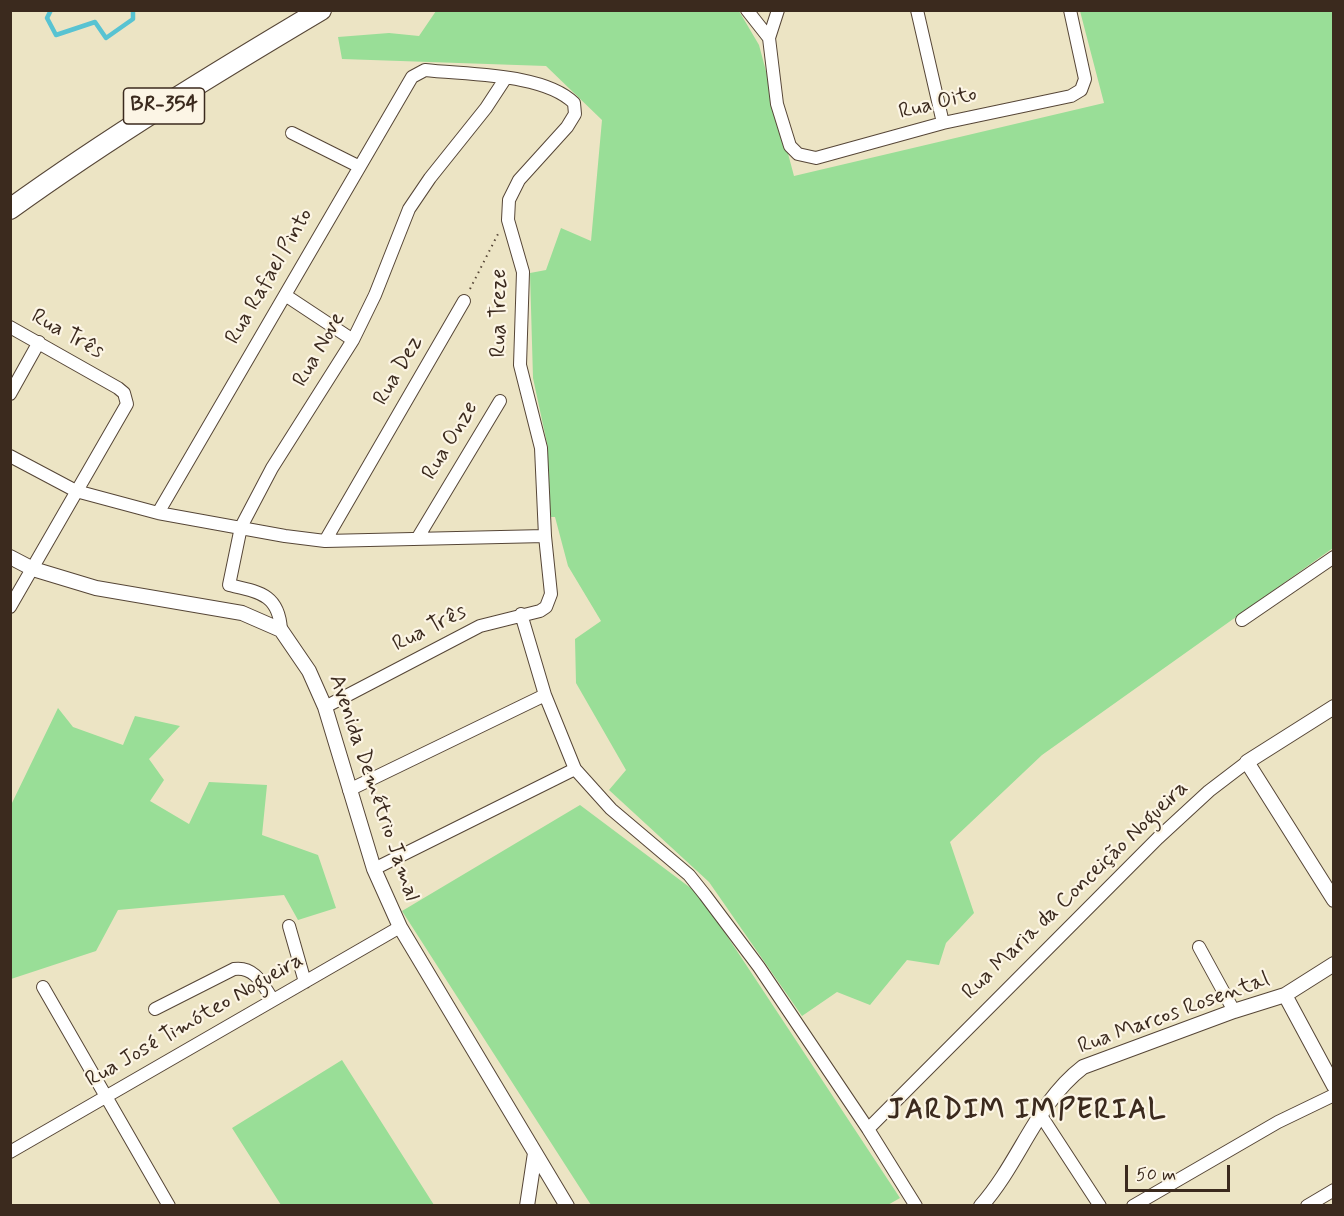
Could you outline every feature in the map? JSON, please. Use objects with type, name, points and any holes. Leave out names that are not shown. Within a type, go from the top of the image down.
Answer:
[{"type":"highway","name":"BR-354","points":[[10,209],[74,163],[231,63],[321,10]]},
{"type":"street","points":[[747,10],[769,38]]},
{"type":"street","points":[[769,38],[778,10]]},
{"type":"street","points":[[917,10],[943,123]]},
{"type":"street","name":"Rua Oito","points":[[769,38],[777,104],[790,146],[798,154],[816,158],[943,123],[1071,96],[1081,90],[1085,78],[1070,10]]},
{"type":"street","name":"Rua Treze","points":[[425,70],[541,83],[563,92],[574,103],[575,114],[567,127],[519,180],[508,200],[507,220],[523,272],[520,365],[541,448],[545,536],[551,594]]},
{"type":"street","name":"Rua Rafael Pinto","points":[[158,513],[406,85],[418,72],[425,70]]},
{"type":"street","name":"Rua Nove","points":[[281,630],[280,617],[273,603],[260,592],[229,585],[241,527],[272,468],[353,340],[375,296],[409,209],[430,178],[486,108],[505,79]]},
{"type":"street","points":[[292,133],[358,166]]},
{"type":"street","points":[[285,295],[353,340]]},
{"type":"street","name":"Rua Dez","points":[[325,541],[464,301]]},
{"type":"street","name":"Rua Três","points":[[10,327],[124,393],[127,404],[76,491]]},
{"type":"street","points":[[10,394],[39,342]]},
{"type":"street","name":"Rua Onze","points":[[417,538],[500,401]]},
{"type":"street","points":[[10,456],[76,491],[158,513],[325,541],[545,536]]},
{"type":"street","points":[[10,607],[76,491]]},
{"type":"street","points":[[10,557],[33,568],[96,588],[242,613],[281,630]]},
{"type":"street","points":[[1242,620],[1334,557]]},
{"type":"street","name":"Rua Três","points":[[325,707],[480,626],[540,611],[546,607],[551,594]]},
{"type":"street","points":[[521,615],[545,695],[575,769],[611,809],[689,875],[705,894],[759,967],[868,1129],[915,1206]]},
{"type":"street","name":"Avenida Demétrio Jamal","points":[[281,630],[309,671],[325,707],[374,869],[400,927],[567,1206]]},
{"type":"street","points":[[349,790],[545,695]]},
{"type":"street","name":"Rua Maria da Conceição Nogueira","points":[[868,1129],[1158,838],[1209,791],[1247,762],[1334,707]]},
{"type":"street","points":[[1247,762],[1334,900]]},
{"type":"street","points":[[374,869],[575,769]]},
{"type":"street","points":[[289,926],[305,982]]},
{"type":"street","name":"Rua José Timóteo Nogueira","points":[[10,1152],[400,927]]},
{"type":"street","points":[[1199,947],[1234,1011]]},
{"type":"street","name":"Rua Marcos Rosental","points":[[981,1206],[1013,1162],[1040,1114],[1072,1076],[1083,1067],[1234,1011],[1285,995],[1334,964]]},
{"type":"street","points":[[155,1009],[234,969],[242,968],[255,975],[273,1000]]},
{"type":"street","points":[[43,987],[108,1096],[169,1206]]},
{"type":"street","points":[[1285,995],[1334,1086]]},
{"type":"street","points":[[1133,1206],[1278,1122],[1334,1095]]},
{"type":"street","points":[[1040,1114],[1100,1206]]},
{"type":"street","points":[[527,1206],[536,1153]]},
{"type":"street","points":[[1307,1206],[1334,1190]]},
{"type":"path","points":[[464,301],[495,238],[507,220]]},
{"type":"green space","points":[[436,11],[739,11],[759,45],[794,176],[1104,103],[1080,11],[1333,11],[1333,548],[1042,755],[950,842],[974,913],[946,943],[939,965],[907,960],[870,1005],[837,992],[802,1016],[709,882],[609,790],[626,770],[576,683],[575,639],[601,621],[568,566],[555,517],[545,517],[548,448],[533,378],[530,273],[546,270],[561,228],[591,241],[602,120],[546,66],[342,59],[338,37],[389,33],[419,36]]},
{"type":"green space","points":[[58,708],[73,727],[123,745],[135,716],[180,726],[149,759],[164,780],[150,801],[189,824],[209,782],[267,785],[262,835],[318,855],[336,908],[298,920],[284,895],[118,910],[96,951],[11,979],[11,805]]},
{"type":"green space","points":[[580,805],[700,895],[900,1198],[886,1206],[591,1205],[402,911]]},
{"type":"green space","points":[[342,1060],[434,1205],[281,1205],[232,1128]]},
{"type":"waterway","points":[[51,10],[47,18],[56,35],[95,22],[106,38],[133,19],[133,10]]},
{"type":"district","name":"JARDIM IMPERIAL","points":[[1027,1112]]}]
